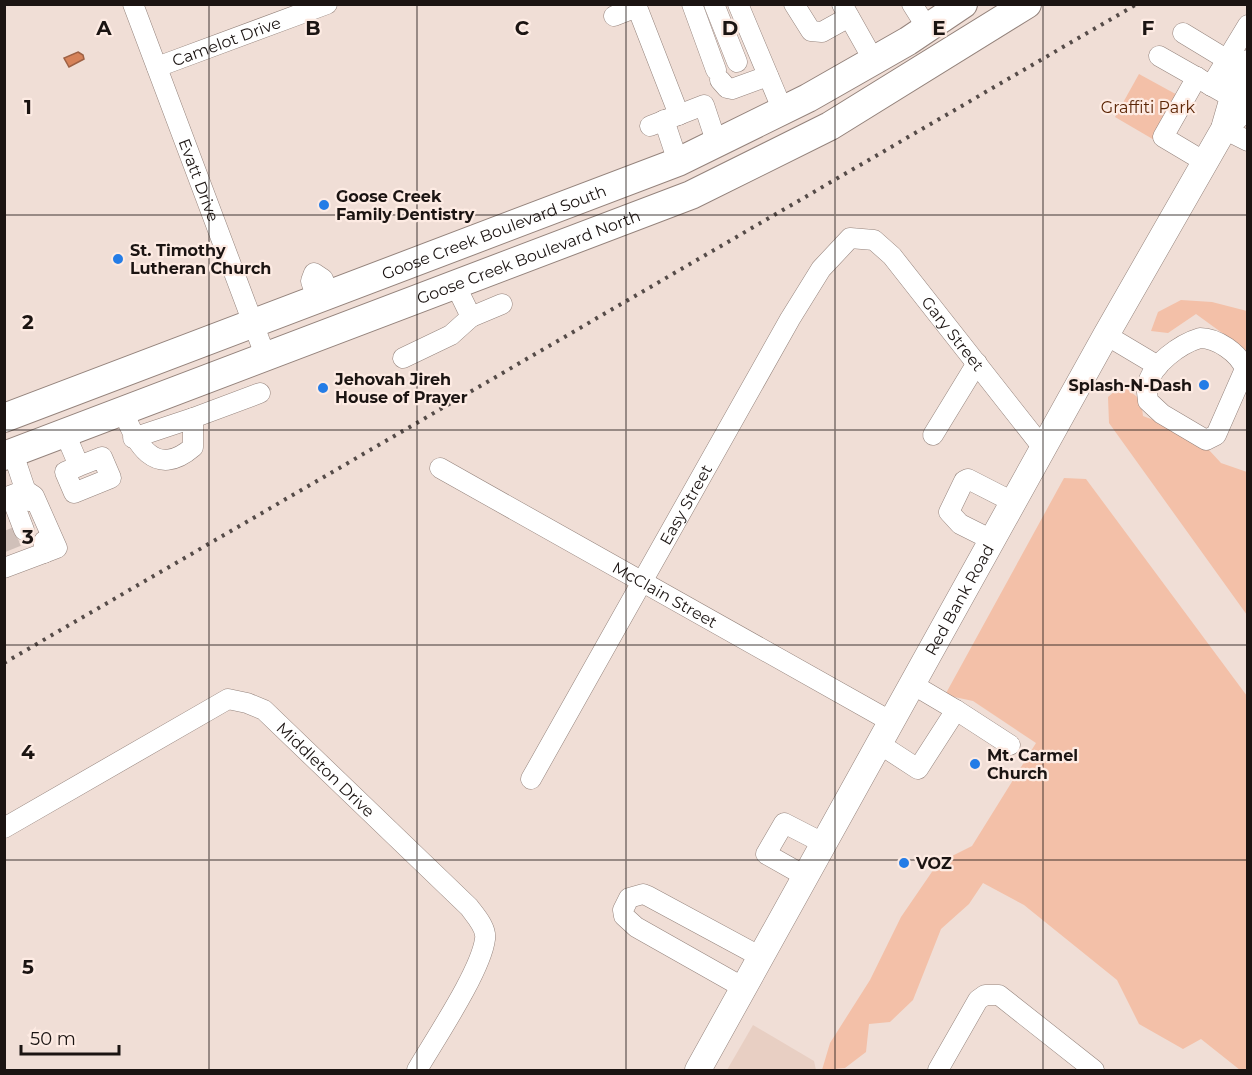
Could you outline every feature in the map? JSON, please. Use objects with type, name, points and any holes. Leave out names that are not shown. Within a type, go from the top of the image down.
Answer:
[{"type":"highway","name":"Goose Creek Boulevard North","points":[[9,454],[691,195],[830,126],[1027,4]]},
{"type":"highway","name":"Goose Creek Boulevard South","points":[[4,418],[678,162],[783,111],[873,61],[958,6]]},
{"type":"main road","name":"Red Bank Road","points":[[699,1070],[1042,448],[1224,129],[1222,91],[1239,64]]},
{"type":"street","name":"Evatt Drive","points":[[133,4],[265,355]]},
{"type":"street","name":"Camelot Drive","points":[[157,67],[327,4]]},
{"type":"street","points":[[692,4],[718,75],[727,88],[741,73]]},
{"type":"street","points":[[714,4],[741,73]]},
{"type":"street","points":[[738,4],[783,111]]},
{"type":"street","points":[[794,4],[811,31],[822,32],[845,11],[873,61]]},
{"type":"street","points":[[912,4],[927,28]]},
{"type":"street","points":[[614,16],[641,6],[664,120],[678,162]]},
{"type":"street","points":[[1183,33],[1239,64],[1248,25]]},
{"type":"street","points":[[726,36],[748,28]]},
{"type":"street","points":[[1159,56],[1222,91],[1163,137],[1205,162]]},
{"type":"street","points":[[741,73],[768,76]]},
{"type":"street","points":[[664,120],[704,105],[717,144]]},
{"type":"street","points":[[1224,129],[1248,141]]},
{"type":"street","name":"Gary Street","points":[[850,238],[874,240],[892,256],[1042,448]]},
{"type":"street","name":"Easy Street","points":[[531,779],[639,582],[814,279],[850,238]]},
{"type":"street","points":[[455,284],[471,317]]},
{"type":"street","points":[[403,358],[451,335],[471,317],[502,304]]},
{"type":"street","points":[[1106,335],[1158,366]]},
{"type":"street","points":[[1200,338],[1208,338],[1240,357],[1245,369],[1216,435],[1206,440],[1162,414],[1148,401],[1147,386],[1158,366],[1185,343],[1200,338]]},
{"type":"street","points":[[933,435],[977,363]]},
{"type":"street","points":[[123,410],[134,438],[146,453],[160,460],[185,454],[193,447],[197,416],[192,383]]},
{"type":"street","points":[[134,438],[260,393]]},
{"type":"street","points":[[65,433],[79,466]]},
{"type":"street","points":[[9,454],[13,495],[27,545],[57,548],[34,496],[13,495]]},
{"type":"street","name":"McClain Street","points":[[440,468],[639,582],[884,732],[918,769],[956,711]]},
{"type":"street","points":[[992,540],[960,524],[949,512],[964,482],[968,479],[975,481],[1013,502]]},
{"type":"street","points":[[912,684],[1010,745]]},
{"type":"street","name":"Middleton Drive","points":[[4,828],[228,699],[247,702],[264,710],[469,907],[480,922],[486,938],[473,972],[417,1071]]},
{"type":"street","points":[[805,876],[766,854],[784,823],[823,843]]},
{"type":"street","points":[[744,988],[636,927],[624,916],[623,910],[629,898],[643,894],[648,896],[761,957]]},
{"type":"street","points":[[938,1071],[978,999],[985,995],[999,995],[1094,1071]]},
{"type":"shaded area","points":[[78,52],[83,55],[84,59],[69,67],[64,58]]},
{"type":"shaded area","points":[[753,1025],[814,1061],[816,1070],[727,1070]]},
{"type":"green space","name":"Graffiti Park","points":[[1139,74],[1181,97],[1156,141],[1115,117]]},
{"type":"green space","points":[[1181,300],[1212,302],[1247,311],[1247,351],[1196,314],[1168,333],[1151,331],[1158,312]]},
{"type":"green space","points":[[1122,385],[1141,400],[1143,416],[1196,436],[1221,463],[1247,472],[1247,615],[1109,423],[1108,397]]},
{"type":"green space","points":[[1064,478],[1086,479],[1247,696],[1247,1070],[1240,1070],[1201,1039],[1183,1049],[1139,1024],[1117,980],[1024,905],[983,883],[969,904],[941,929],[913,1000],[890,1022],[869,1024],[866,1052],[845,1068],[822,1070],[830,1043],[870,980],[901,917],[938,863],[972,846],[1036,743],[973,701],[945,695]]},
{"type":"tunnel","points":[[4,531],[13,553]]},
{"type":"railway","points":[[4,663],[1137,4]]},
{"type":"place","name":"Goose Creek Family Dentistry","points":[[324,205]]},
{"type":"place","name":"St. Timothy Lutheran Church","points":[[118,259]]},
{"type":"place","name":"Splash-N-Dash","points":[[1204,385]]},
{"type":"place","name":"Jehovah Jireh House of Prayer","points":[[323,388]]},
{"type":"place","name":"Mt. Carmel Church","points":[[975,764]]},
{"type":"place","name":"VOZ","points":[[904,863]]}]
